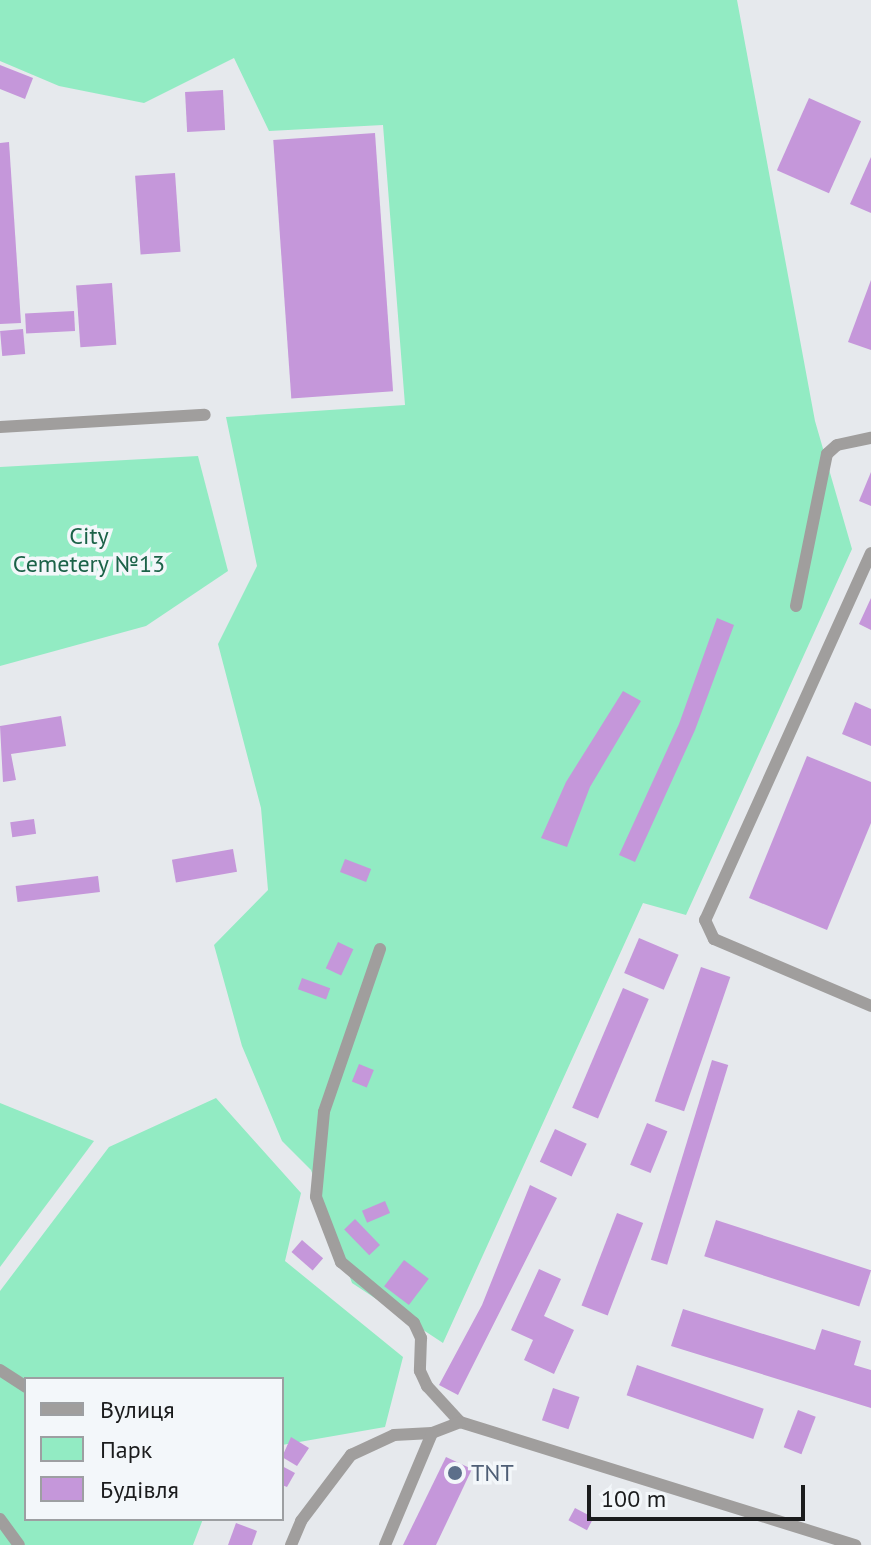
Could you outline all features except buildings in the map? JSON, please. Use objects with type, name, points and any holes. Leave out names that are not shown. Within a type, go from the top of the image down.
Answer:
[{"type":"street","points":[[0,427],[205,415]]},
{"type":"street","points":[[796,606],[827,454],[837,445],[871,438]]},
{"type":"street","points":[[871,553],[705,920],[714,939],[871,1006]]},
{"type":"street","points":[[380,949],[324,1112],[316,1197],[341,1262],[414,1323],[421,1338],[420,1371],[427,1386],[460,1422],[855,1545]]},
{"type":"street","points":[[0,1370],[24,1386]]},
{"type":"street","points":[[291,1545],[301,1521],[351,1455],[394,1435],[432,1433],[460,1422]]},
{"type":"street","points":[[385,1545],[432,1433]]},
{"type":"street","points":[[0,1519],[19,1545]]},
{"type":"green space","points":[[0,0],[737,0],[815,421],[852,549],[686,915],[643,903],[443,1343],[352,1283],[311,1170],[282,1141],[242,1046],[214,945],[268,890],[261,808],[218,644],[257,566],[226,417],[405,405],[383,125],[269,131],[234,58],[144,103],[59,86],[0,61]]},
{"type":"green space","name":"City Cemetery №13","points":[[198,456],[228,571],[146,626],[0,666],[0,467]]},
{"type":"green space","points":[[216,1098],[301,1193],[285,1261],[403,1357],[385,1427],[284,1445],[284,1377],[24,1377],[24,1521],[202,1521],[193,1545],[0,1545],[0,1291],[109,1147]]},
{"type":"green space","points":[[0,1103],[94,1141],[0,1267]]},
{"type":"place","name":"TNT","points":[[455,1473]]}]
